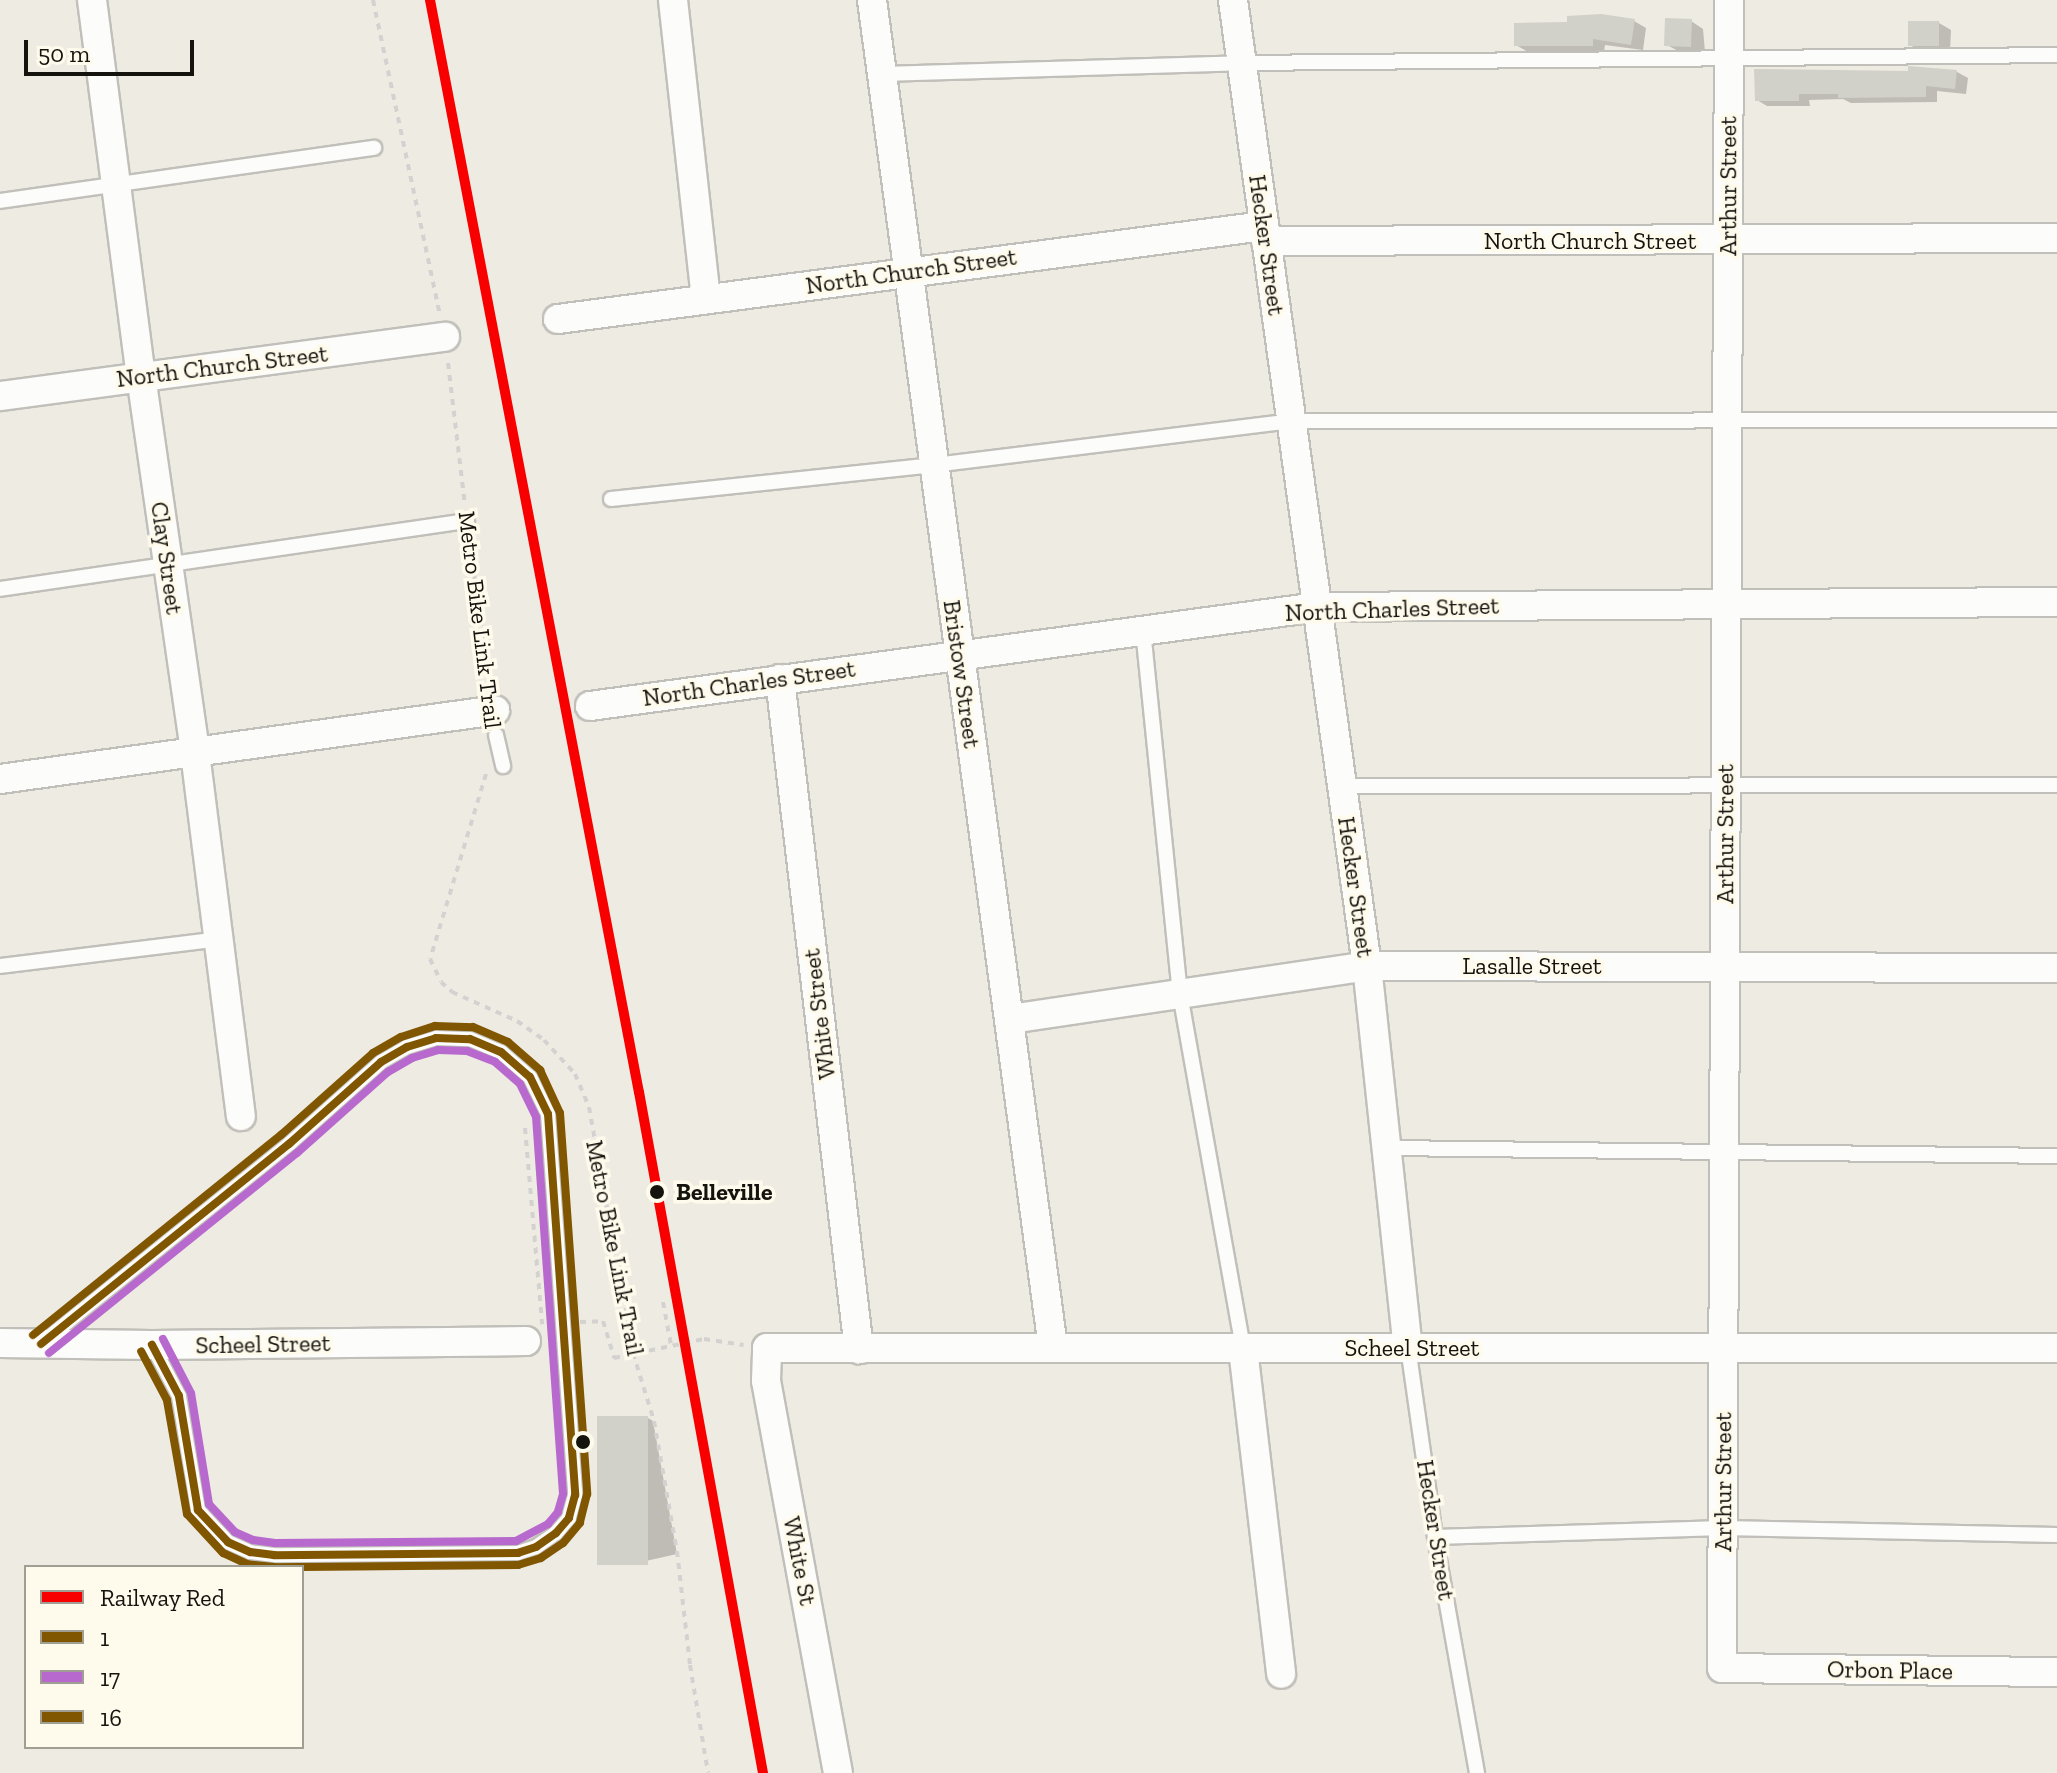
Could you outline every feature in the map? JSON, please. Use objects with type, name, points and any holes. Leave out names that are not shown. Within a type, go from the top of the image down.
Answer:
[{"type":"street","name":"Clay Street","points":[[92,0],[141,376],[195,753],[241,1116]]},
{"type":"street","points":[[673,0],[706,299]]},
{"type":"street","name":"Bristow Street","points":[[872,0],[1053,1348]]},
{"type":"street","name":"Hecker Street","points":[[1233,0],[1367,966],[1408,1347]]},
{"type":"street","name":"Arthur Street","points":[[1722,1668],[1729,0]]},
{"type":"street","name":"North Church Street","points":[[558,319],[908,271],[1265,234],[1727,241],[2057,238]]},
{"type":"street","name":"North Church Street","points":[[0,396],[445,337]]},
{"type":"street","name":"North Charles Street","points":[[590,706],[1317,607],[2057,602]]},
{"type":"street","name":"White Street","points":[[780,679],[859,1349]]},
{"type":"street","points":[[0,779],[195,753],[496,723]]},
{"type":"street","name":"Lasalle Street","points":[[1010,1019],[1367,966],[2057,968]]},
{"type":"street","name":"Scheel Street","points":[[0,1343],[152,1345],[535,1339]]},
{"type":"street","name":"Scheel Street","points":[[767,1348],[2057,1348]]},
{"type":"street","name":"White St","points":[[767,1348],[766,1381],[838,1773]]},
{"type":"street","points":[[1243,1349],[1281,1674]]},
{"type":"street","name":"Orbon Place","points":[[1722,1668],[2057,1672]]},
{"type":"lane","points":[[881,74],[1242,63],[2057,55]]},
{"type":"lane","points":[[0,201],[116,187],[374,148]]},
{"type":"lane","points":[[611,499],[934,465],[1292,421],[2057,420]]},
{"type":"lane","points":[[0,589],[467,521]]},
{"type":"lane","points":[[1143,630],[1180,994],[1243,1349]]},
{"type":"lane","points":[[496,723],[503,766]]},
{"type":"lane","points":[[1342,786],[2057,785]]},
{"type":"lane","points":[[0,966],[219,939]]},
{"type":"lane","points":[[41,1344],[289,1144],[381,1062],[407,1047],[436,1038],[470,1039],[501,1052],[530,1077],[548,1114],[575,1495],[569,1518],[556,1533],[536,1547],[518,1553],[274,1555],[250,1552],[228,1542],[198,1510],[179,1396],[152,1345]]},
{"type":"lane","points":[[1386,1148],[2057,1156]]},
{"type":"lane","name":"Hecker Street","points":[[1408,1347],[1435,1537],[1477,1773]]},
{"type":"lane","points":[[1435,1537],[1723,1528],[2057,1535]]},
{"type":"path","name":"Metro Bike Link Trail","points":[[373,0],[445,337],[484,660],[496,723],[430,959],[441,982],[452,992],[517,1021],[544,1040],[575,1074],[589,1107],[633,1353],[654,1421],[677,1551],[690,1665],[708,1773]]},
{"type":"path","points":[[525,1128],[535,1339]]},
{"type":"path","points":[[663,1302],[671,1345]]},
{"type":"path","points":[[658,1348],[704,1339],[767,1348]]},
{"type":"building","points":[[1601,14],[1635,19],[1631,45],[1593,39],[1593,46],[1514,46],[1514,23],[1567,22],[1567,16]]},
{"type":"building","points":[[1665,18],[1692,19],[1691,47],[1664,46]]},
{"type":"building","points":[[1908,21],[1939,21],[1939,46],[1908,46]]},
{"type":"building","points":[[1908,66],[1957,70],[1955,89],[1926,86],[1926,97],[1838,98],[1838,94],[1799,94],[1799,101],[1755,101],[1754,69],[1908,71]]},
{"type":"building","points":[[597,1416],[648,1416],[648,1565],[597,1565]]},
{"type":"rail line","name":"Red","points":[[430,0],[639,1092],[763,1773]]},
{"type":"transit line","name":"16","points":[[33,1335],[281,1135],[373,1053],[401,1037],[435,1026],[473,1027],[508,1042],[540,1070],[560,1113],[587,1494],[580,1523],[563,1543],[541,1558],[518,1565],[304,1567]]},
{"type":"transit line","name":"1","points":[[41,1344],[289,1144],[381,1062],[407,1047],[436,1038],[470,1039],[501,1052],[530,1077],[548,1114],[575,1495],[569,1518],[556,1533],[536,1547],[518,1553],[274,1555],[250,1552],[228,1542],[198,1510],[179,1396],[152,1345]]},
{"type":"transit line","name":"17","points":[[49,1353],[297,1153],[388,1072],[412,1058],[438,1050],[467,1051],[495,1062],[520,1084],[536,1117],[563,1494],[558,1512],[548,1524],[516,1541],[275,1543],[253,1540],[235,1532],[209,1504],[191,1393],[163,1339]]},
{"type":"transit line","name":"16","points":[[141,1351],[167,1400],[187,1514],[223,1553],[256,1565]]},
{"type":"place","name":"Belleville","points":[[657,1192]]}]
